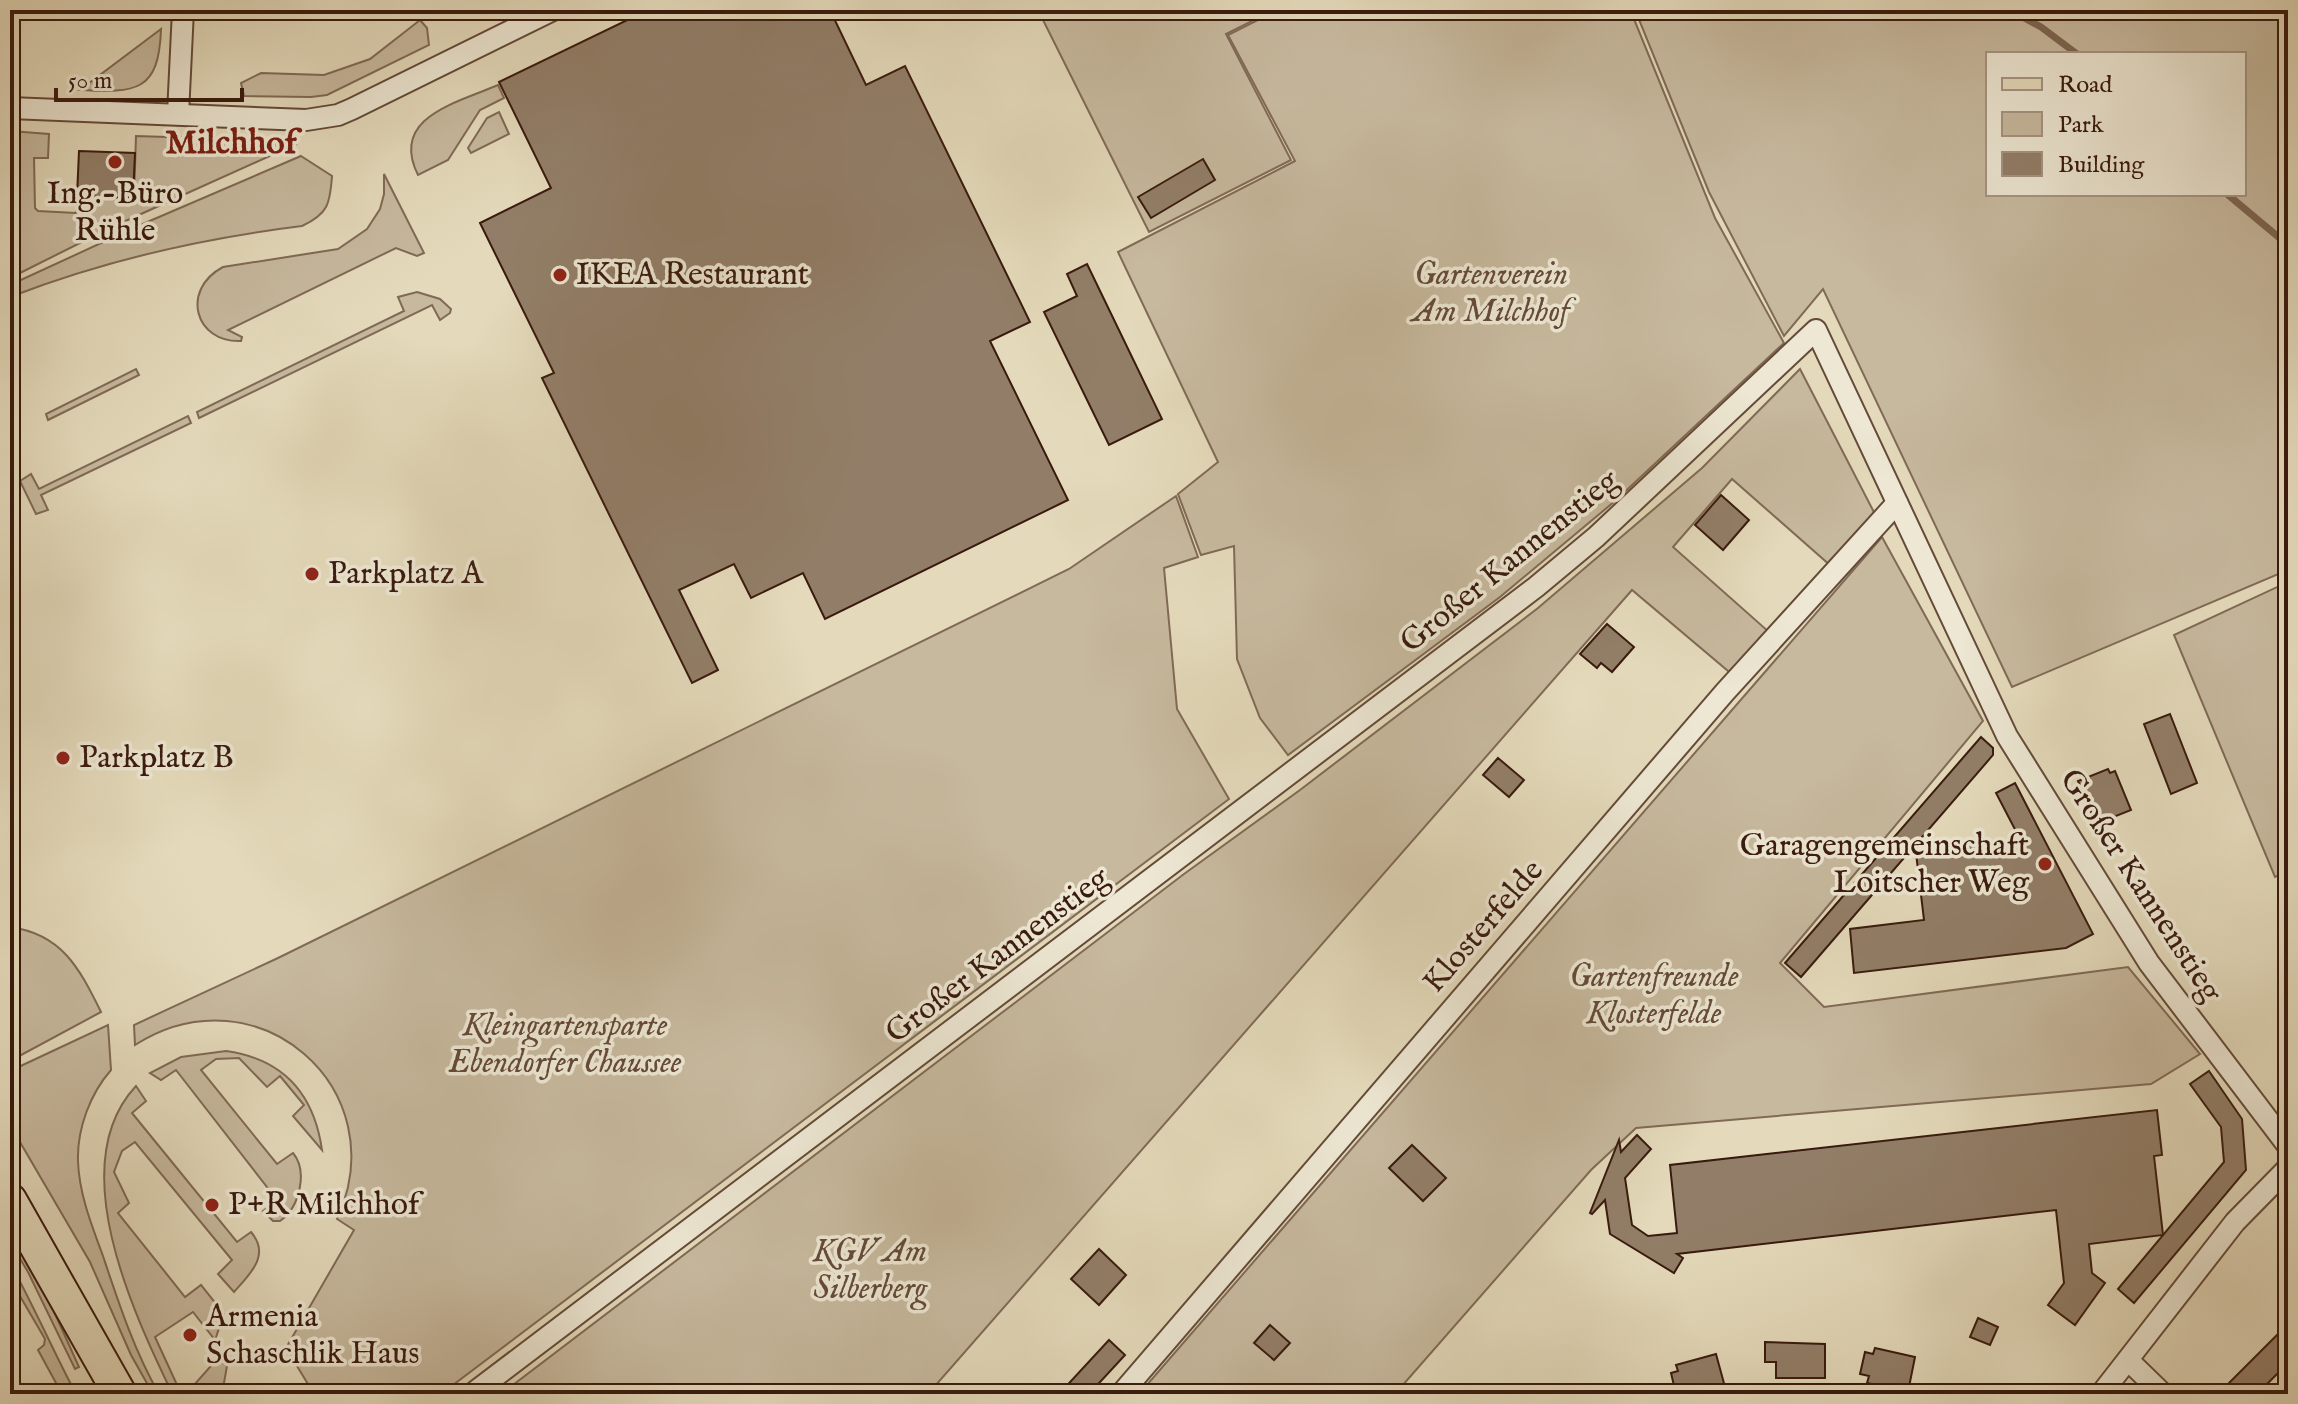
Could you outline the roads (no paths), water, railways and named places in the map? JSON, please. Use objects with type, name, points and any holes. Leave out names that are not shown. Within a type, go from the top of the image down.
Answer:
[{"type":"main road","points":[[10,1200],[120,1394]]},
{"type":"street","points":[[178,114],[183,10]]},
{"type":"street","points":[[10,108],[306,120],[338,115],[553,10]]},
{"type":"street","name":"Großer Kannenstieg","points":[[472,1394],[1536,587],[1596,537],[1816,330],[1993,708],[2023,763],[2149,963],[2288,1146]]},
{"type":"street","name":"Klosterfelde","points":[[1121,1394],[1725,692],[1897,503]]},
{"type":"street","points":[[2101,1394],[2235,1222],[2288,1168]]},
{"type":"street","points":[[2128,1360],[2163,1394]]},
{"type":"waterway","points":[[2010,10],[2041,27],[2074,52]]},
{"type":"waterway","points":[[2229,196],[2288,245]]},
{"type":"place","name":"Ing.-Büro Rühle","points":[[115,162]]},
{"type":"place","name":"IKEA Restaurant","points":[[560,275]]},
{"type":"place","name":"Parkplatz A","points":[[312,574]]},
{"type":"place","name":"Parkplatz B","points":[[63,758]]},
{"type":"place","name":"Garagengemeinschaft Loitscher Weg","points":[[2045,864]]},
{"type":"place","name":"P+R Milchhof","points":[[212,1205]]},
{"type":"place","name":"Armenia Schaschlik Haus","points":[[190,1335]]},
{"type":"district","name":"Milchhof","points":[[231,143]]},
{"type":"park label","name":"Gartenverein Am Milchhof","points":[[1491,294]]},
{"type":"park label","name":"Gartenfreunde Klosterfelde","points":[[1654,996]]},
{"type":"park label","name":"Kleingartensparte Ebendorfer Chaussee","points":[[565,1044]]},
{"type":"park label","name":"KGV Am Silberberg","points":[[870,1270]]}]
